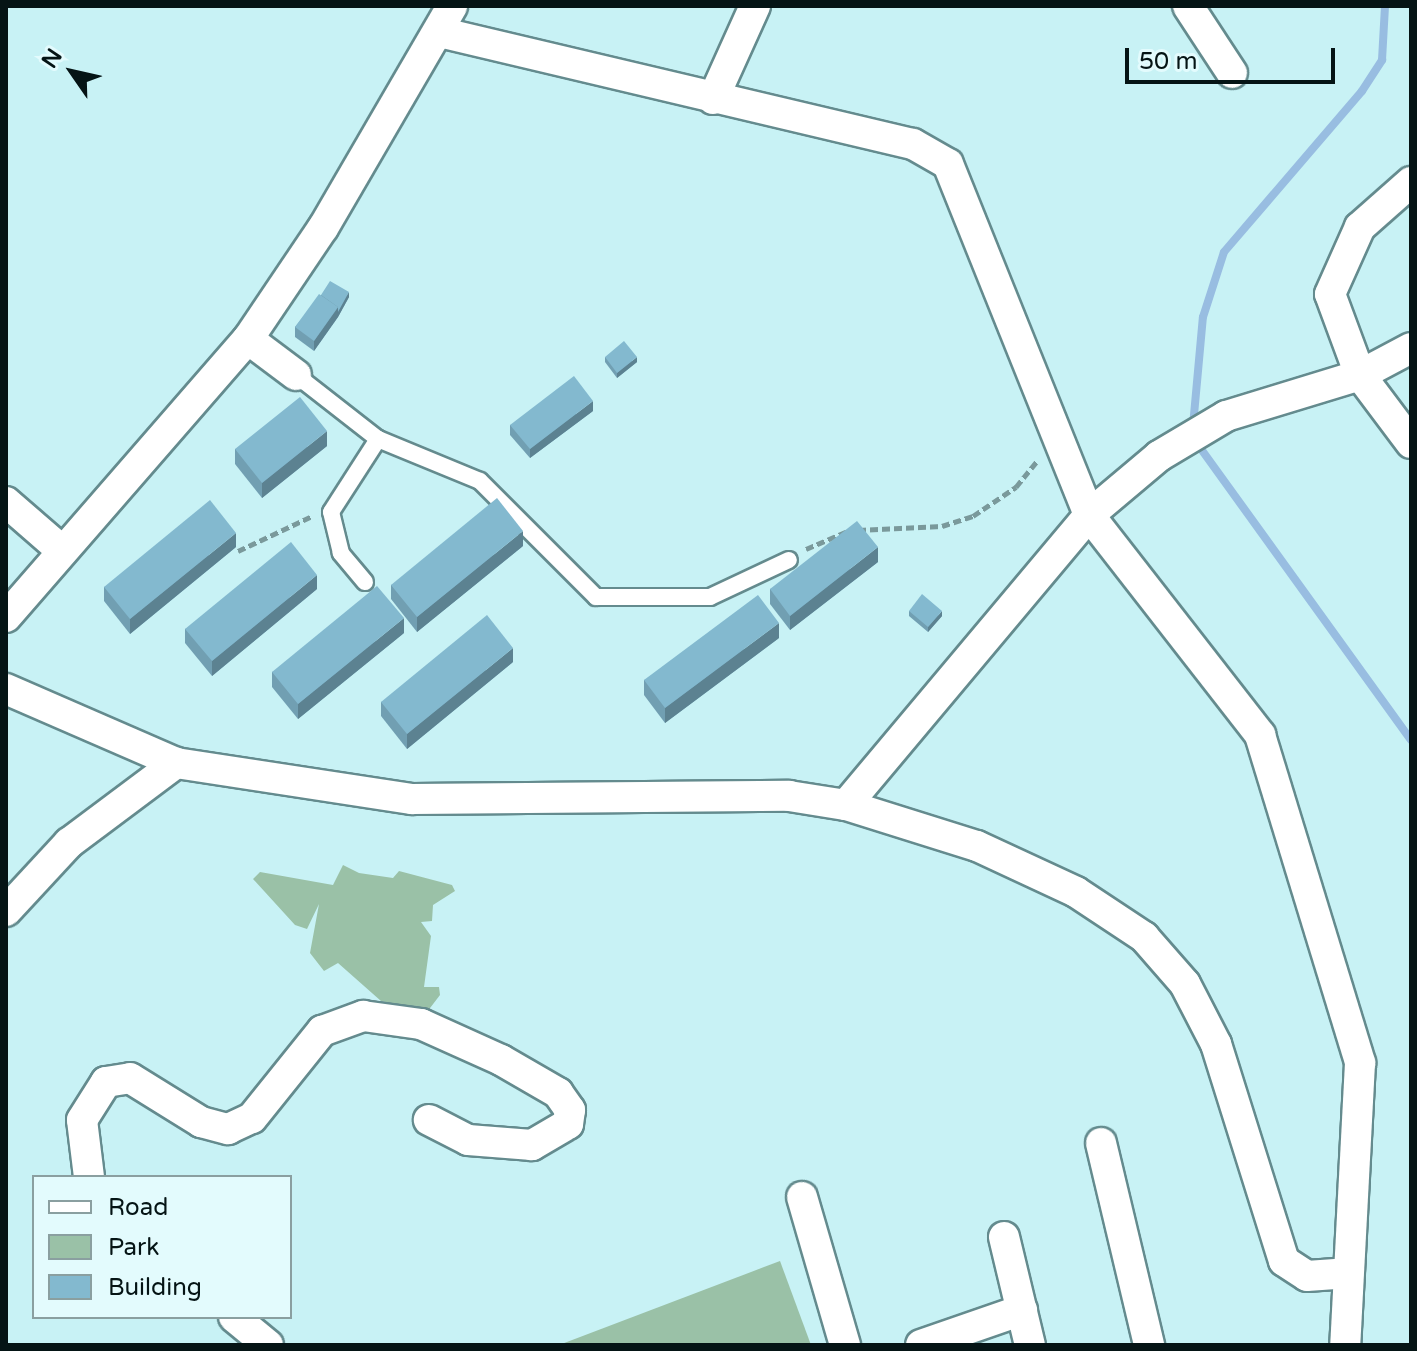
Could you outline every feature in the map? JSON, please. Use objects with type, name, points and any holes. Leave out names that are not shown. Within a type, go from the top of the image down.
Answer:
[{"type":"street","points":[[713,99],[755,6]]},
{"type":"street","points":[[1188,6],[1232,73]]},
{"type":"street","points":[[6,617],[59,548],[248,339],[445,19],[713,99],[913,144],[948,164],[1089,515],[1260,735],[1360,1063],[1346,1273],[1345,1345]]},
{"type":"street","points":[[1411,182],[1360,227],[1330,294],[1360,375],[1411,443]]},
{"type":"street","points":[[248,339],[296,375]]},
{"type":"street","points":[[846,805],[1089,515],[1159,456],[1226,416],[1360,375],[1411,348]]},
{"type":"street","points":[[6,502],[59,548]]},
{"type":"street","points":[[6,689],[176,763],[412,799],[789,796],[846,805],[977,846],[1076,892],[1144,937],[1185,984],[1216,1044],[1284,1261],[1307,1276],[1346,1273]]},
{"type":"street","points":[[6,911],[69,843],[176,763]]},
{"type":"street","points":[[89,1175],[82,1120],[106,1082],[130,1078],[201,1122],[228,1129],[252,1118],[322,1031],[363,1016],[421,1024],[461,1042],[558,1093],[570,1110],[568,1124],[532,1145],[468,1140],[429,1120]]},
{"type":"street","points":[[1101,1143],[1149,1345]]},
{"type":"street","points":[[802,1197],[845,1345]]},
{"type":"street","points":[[1004,1237],[1030,1345]]},
{"type":"street","points":[[921,1345],[1022,1310]]},
{"type":"street","points":[[236,1319],[268,1345]]},
{"type":"lane","points":[[296,375],[378,439],[480,481],[596,597],[710,597],[789,560]]},
{"type":"lane","points":[[365,582],[333,533],[334,503],[378,439]]},
{"type":"path","points":[[789,560],[831,535],[973,516],[1016,487],[1045,451]]},
{"type":"path","points":[[238,551],[334,503]]},
{"type":"green space","points":[[343,865],[359,873],[393,878],[399,871],[452,885],[455,891],[433,905],[432,921],[421,922],[431,936],[424,987],[439,987],[440,995],[427,1012],[381,1001],[338,963],[324,971],[310,953],[319,904],[307,929],[295,925],[253,879],[260,872],[333,885]]},
{"type":"green space","points":[[780,1261],[811,1345],[559,1345]]},
{"type":"building","points":[[330,281],[349,292],[338,312],[338,307],[321,295]]},
{"type":"building","points":[[319,294],[338,307],[314,341],[295,327]]},
{"type":"building","points":[[624,341],[637,357],[617,373],[605,357]]},
{"type":"building","points":[[574,376],[593,401],[530,449],[510,425]]},
{"type":"building","points":[[300,397],[327,431],[262,483],[235,449]]},
{"type":"building","points":[[497,498],[523,531],[417,617],[391,585]]},
{"type":"building","points":[[210,500],[236,533],[130,619],[104,587]]},
{"type":"building","points":[[857,521],[878,547],[790,616],[770,589]]},
{"type":"building","points":[[291,542],[317,575],[212,661],[185,629]]},
{"type":"building","points":[[377,586],[404,618],[298,704],[272,672]]},
{"type":"building","points":[[922,594],[942,611],[928,627],[909,611]]},
{"type":"building","points":[[758,595],[779,623],[665,708],[644,680]]},
{"type":"building","points":[[487,615],[513,648],[407,734],[381,702]]},
{"type":"waterway","points":[[1193,426],[1203,317],[1224,252],[1362,91],[1382,60],[1385,6]]},
{"type":"waterway","points":[[1196,442],[1411,740]]}]
